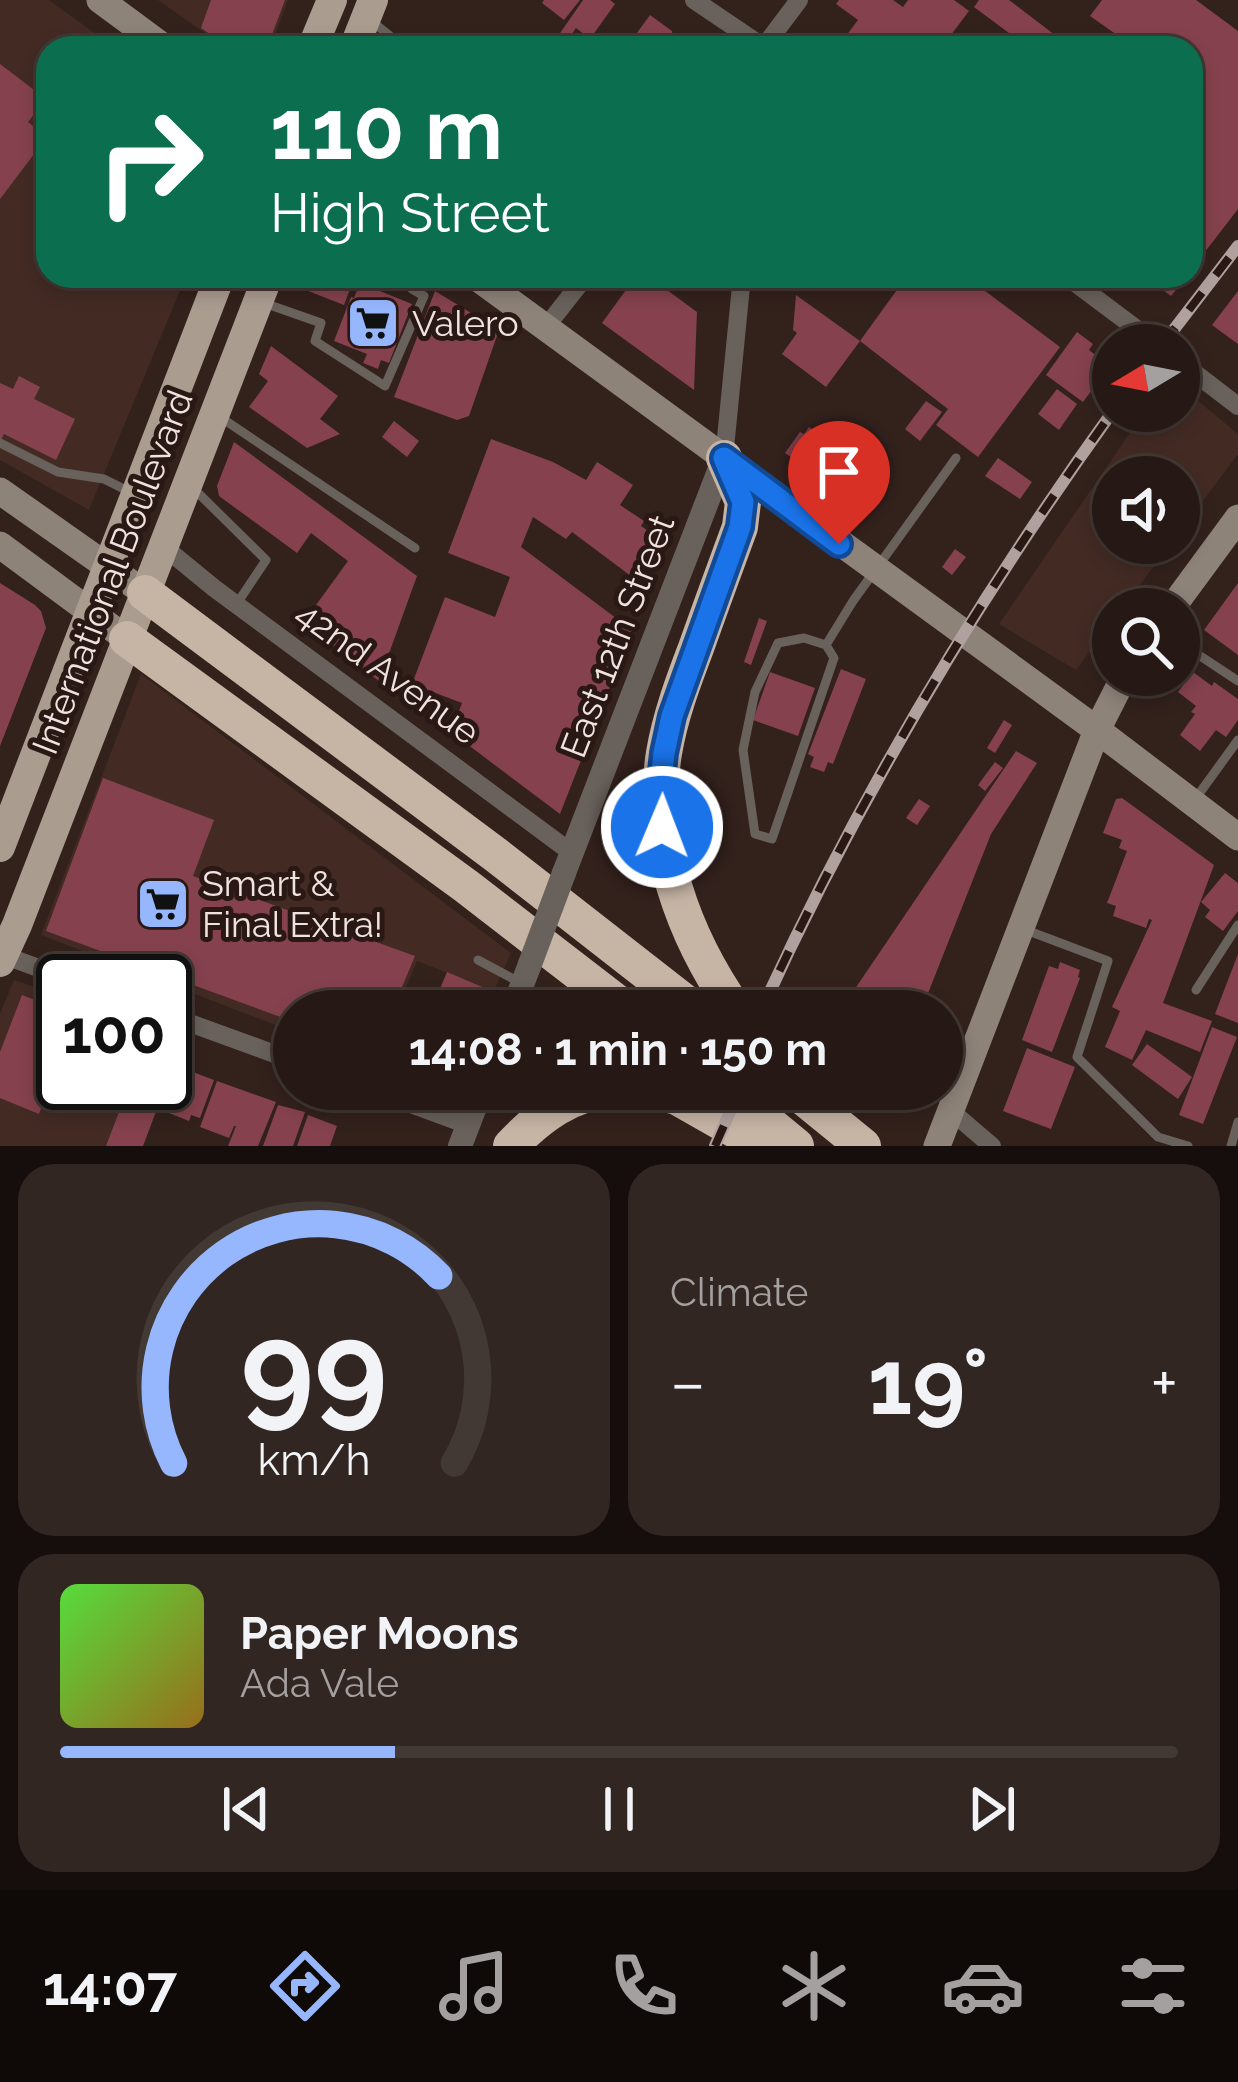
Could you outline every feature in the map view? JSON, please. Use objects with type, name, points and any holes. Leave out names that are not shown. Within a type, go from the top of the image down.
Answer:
[{"type":"highway","points":[[723,990],[701,954],[676,891],[662,827],[660,790],[672,716],[740,527],[743,502],[724,458]]},
{"type":"highway","points":[[145,593],[668,990]]},
{"type":"highway","points":[[127,639],[601,990]]},
{"type":"highway","points":[[511,1146],[551,1110]]},
{"type":"highway","points":[[704,1110],[763,1146]]},
{"type":"highway","points":[[752,1110],[796,1146]]},
{"type":"highway","points":[[819,1110],[863,1146]]},
{"type":"highway","points":[[837,1110],[877,1146]]},
{"type":"main road","points":[[100,0],[140,36]]},
{"type":"main road","points":[[317,36],[332,0]]},
{"type":"main road","name":"International Boulevard","points":[[0,847],[8,797],[91,611],[215,288]]},
{"type":"main road","points":[[491,288],[1238,837]]},
{"type":"main road","name":"International Boulevard","points":[[2,958],[263,289]]},
{"type":"main road","points":[[0,491],[145,593]]},
{"type":"main road","points":[[1186,588],[1238,518]]},
{"type":"main road","points":[[0,545],[127,639]]},
{"type":"main road","points":[[937,1146],[1097,730],[1114,696]]},
{"type":"street","points":[[694,0],[746,36]]},
{"type":"street","points":[[773,36],[799,0]]},
{"type":"street","points":[[545,328],[577,288]]},
{"type":"street","name":"East 12th Street","points":[[520,990],[724,458],[741,288]]},
{"type":"street","points":[[1082,288],[1130,324]]},
{"type":"street","points":[[1200,377],[1238,406]]},
{"type":"street","name":"42nd Avenue","points":[[164,547],[568,863]]},
{"type":"street","points":[[2,958],[36,969]]},
{"type":"street","points":[[192,1024],[273,1053]]},
{"type":"street","points":[[412,1110],[464,1136]]},
{"type":"street","points":[[951,1112],[992,1146]]},
{"type":"lane","points":[[263,289],[321,323],[315,341],[385,386],[424,296],[413,288]]},
{"type":"lane","points":[[1090,294],[1094,288]]},
{"type":"lane","points":[[215,414],[415,548]]},
{"type":"lane","points":[[0,443],[58,472],[104,479],[135,494]]},
{"type":"lane","points":[[826,645],[956,458]]},
{"type":"lane","points":[[188,484],[266,560],[236,605]]},
{"type":"lane","points":[[804,638],[826,645],[834,658],[772,839],[755,834],[743,751],[755,692],[778,643],[804,638]]},
{"type":"lane","points":[[1200,656],[1238,681]]},
{"type":"lane","points":[[1193,803],[1238,740]]},
{"type":"lane","points":[[1196,991],[1238,925]]},
{"type":"lane","points":[[1021,928],[1108,961],[1077,1058],[1158,1137],[1187,1146]]},
{"type":"lane","points":[[478,960],[526,974]]},
{"type":"lane","points":[[1232,1146],[1238,1122]]},
{"type":"shaded area","points":[[0,0],[49,0],[98,36],[36,36],[36,288],[181,288],[89,510],[0,460]]},
{"type":"shaded area","points":[[158,0],[288,0],[274,36],[209,36]]},
{"type":"shaded area","points":[[1200,402],[1238,434],[1238,454],[1200,505],[1200,456],[1114,456],[1131,432],[1200,432]]},
{"type":"shaded area","points":[[1092,488],[1092,564],[1155,564],[1138,588],[1092,588],[1092,649],[1076,670],[999,624]]},
{"type":"shaded area","points":[[141,674],[511,953],[494,990],[417,961],[405,990],[273,990],[273,1024],[192,993],[192,954],[91,954],[41,935]]},
{"type":"shaded area","points":[[14,980],[36,988],[36,1110],[121,1110],[108,1146],[0,1146],[0,1013]]},
{"type":"building","points":[[211,0],[285,0],[272,36],[213,36],[201,28]]},
{"type":"building","points":[[544,0],[580,0],[564,20]]},
{"type":"building","points":[[583,0],[615,4],[592,36],[576,28],[570,36],[558,36]]},
{"type":"building","points":[[839,0],[893,0],[903,7],[908,0],[954,0],[969,11],[950,36],[846,36],[858,20],[836,4]]},
{"type":"building","points":[[979,0],[1009,0],[1056,36],[1013,36],[974,7]]},
{"type":"building","points":[[1102,0],[1196,0],[1238,31],[1238,209],[1203,254],[1203,36],[1116,36],[1090,16]]},
{"type":"building","points":[[650,15],[673,36],[635,36]]},
{"type":"building","points":[[0,64],[36,91],[36,112],[28,122],[36,128],[36,152],[0,199]]},
{"type":"building","points":[[301,288],[350,288],[344,305]]},
{"type":"building","name":"Valero","points":[[358,288],[372,288],[412,304],[389,363],[381,360],[378,369],[363,363],[367,354],[334,341]]},
{"type":"building","points":[[627,288],[664,288],[697,312],[694,390],[602,323]]},
{"type":"building","points":[[898,288],[981,288],[1060,347],[978,457],[936,425],[948,409],[860,341]]},
{"type":"building","points":[[435,291],[499,330],[469,416],[457,420],[394,397]]},
{"type":"building","points":[[1238,291],[1238,344],[1212,325]]},
{"type":"building","points":[[796,295],[860,341],[826,387],[782,354],[797,333],[793,330]]},
{"type":"building","points":[[1077,332],[1092,343],[1092,390],[1083,402],[1046,375]]},
{"type":"building","points":[[271,346],[338,396],[320,419],[340,434],[307,448],[249,407],[268,381],[259,374]]},
{"type":"building","points":[[19,376],[40,387],[34,399],[75,419],[56,460],[4,434],[0,442],[0,383],[13,389]]},
{"type":"building","points":[[1057,389],[1077,404],[1059,430],[1038,414]]},
{"type":"building","points":[[926,401],[942,412],[920,441],[905,429]]},
{"type":"building","points":[[394,421],[419,441],[407,457],[382,437]]},
{"type":"building","points":[[809,427],[842,450],[821,479],[785,453]]},
{"type":"building","points":[[491,439],[586,480],[597,462],[633,485],[620,505],[665,542],[647,588],[572,532],[566,539],[533,517],[521,547],[632,630],[560,814],[451,732],[462,703],[412,684],[445,597],[495,617],[510,577],[448,553]]},
{"type":"building","points":[[234,442],[417,576],[379,681],[303,623],[348,561],[311,533],[297,553],[219,496],[217,486]]},
{"type":"building","points":[[998,458],[1032,482],[1020,499],[985,476]]},
{"type":"building","points":[[955,549],[966,557],[952,575],[942,567]]},
{"type":"building","points":[[0,583],[35,605],[46,628],[0,746]]},
{"type":"building","points":[[1238,583],[1238,655],[1204,630]]},
{"type":"building","points":[[759,618],[767,621],[751,665],[744,662]]},
{"type":"building","points":[[841,669],[866,679],[833,764],[828,762],[824,772],[810,767],[814,757],[808,754]]},
{"type":"building","points":[[770,672],[815,688],[798,736],[753,720]]},
{"type":"building","points":[[1200,677],[1238,699],[1238,720],[1226,737],[1216,730],[1200,751],[1180,735],[1196,706],[1183,696],[1200,696]]},
{"type":"building","points":[[1004,720],[1012,725],[995,753],[987,748]]},
{"type":"building","points":[[1016,751],[1037,763],[991,834],[929,990],[854,990]]},
{"type":"building","points":[[995,762],[1003,768],[985,791],[978,785]]},
{"type":"building","name":"Smart & Final Extra!","points":[[103,778],[214,820],[193,876],[415,956],[401,990],[273,990],[273,1014],[192,985],[192,954],[109,954],[46,931]]},
{"type":"building","points":[[1122,798],[1214,865],[1163,1003],[1212,1021],[1200,1052],[1146,1030],[1132,1060],[1105,1047],[1120,1011],[1112,1007],[1152,920],[1146,928],[1113,916],[1116,906],[1107,903],[1127,851],[1119,848],[1122,840],[1103,833],[1116,799]]},
{"type":"building","points":[[919,799],[930,806],[917,825],[906,818]]},
{"type":"building","points":[[1225,873],[1238,883],[1238,911],[1223,931],[1205,917],[1210,910],[1201,902]]},
{"type":"building","points":[[1238,954],[1238,1023],[1215,1014]]},
{"type":"building","points":[[1060,962],[1080,970],[1080,978],[1052,1052],[1022,1040],[1049,966],[1058,969]]},
{"type":"building","points":[[447,972],[485,988],[484,990],[440,990]]},
{"type":"building","points":[[22,995],[36,1000],[39,1114],[0,1098],[0,1052]]},
{"type":"building","points":[[1212,1027],[1237,1037],[1203,1124],[1179,1115]]},
{"type":"building","points":[[1147,1044],[1192,1077],[1178,1099],[1132,1065]]},
{"type":"building","points":[[1027,1048],[1075,1067],[1051,1129],[1003,1111]]},
{"type":"building","points":[[192,1072],[214,1080],[200,1118],[191,1115],[189,1121],[169,1113],[192,1110]]},
{"type":"building","points":[[217,1081],[273,1101],[258,1146],[228,1146],[236,1126],[229,1138],[200,1127]]},
{"type":"building","points":[[120,1110],[157,1110],[143,1146],[106,1146]]},
{"type":"building","points":[[276,1110],[305,1112],[293,1146],[263,1146]]},
{"type":"building","points":[[308,1115],[337,1126],[330,1146],[297,1146]]},
{"type":"railway","points":[[1178,324],[1238,246]]},
{"type":"railway","points":[[771,990],[837,854],[922,702],[1098,432]]},
{"type":"railway","points":[[715,1146],[731,1110]]},
{"type":"place","name":"Valero","points":[[373,323]]},
{"type":"place","name":"Smart & Final Extra!","points":[[163,904]]},
{"type":"route","points":[[662,827],[660,790],[672,716],[740,527],[743,502],[724,458],[839,544]]}]
